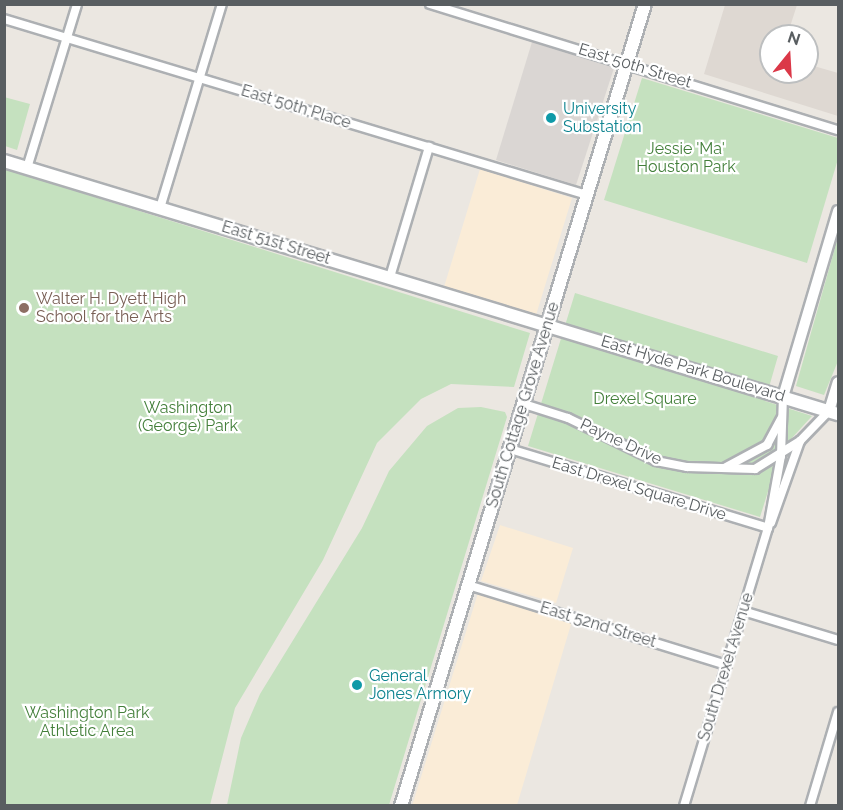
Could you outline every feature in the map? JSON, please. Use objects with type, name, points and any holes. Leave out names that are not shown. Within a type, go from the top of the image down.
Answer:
[{"type":"main road","name":"South Cottage Grove Avenue","points":[[401,806],[645,4]]},
{"type":"main road","name":"East 51st Street","points":[[4,161],[548,325]]},
{"type":"main road","name":"East Hyde Park Boulevard","points":[[548,325],[834,413]]},
{"type":"street","points":[[27,168],[77,4]]},
{"type":"street","points":[[160,208],[222,4]]},
{"type":"street","name":"East 50th Street","points":[[430,4],[838,130]]},
{"type":"street","name":"East 50th Place","points":[[4,19],[587,195]]},
{"type":"street","points":[[390,277],[429,147]]},
{"type":"street","points":[[783,397],[838,211]]},
{"type":"street","points":[[834,413],[838,382]]},
{"type":"street","name":"South Drexel Avenue","points":[[768,528],[781,456],[783,397]]},
{"type":"street","name":"Payne Drive","points":[[524,404],[576,422],[656,461],[720,469],[755,469],[781,456],[800,441]]},
{"type":"street","name":"South Drexel Avenue","points":[[684,806],[768,528],[800,441],[834,413]]},
{"type":"street","name":"South Drexel Avenue","points":[[720,469],[767,445],[782,418]]},
{"type":"street","name":"East Drexel Square Drive","points":[[510,449],[768,528]]},
{"type":"street","name":"East 52nd Street","points":[[468,585],[727,665]]},
{"type":"street","points":[[743,611],[838,640]]},
{"type":"street","points":[[810,806],[838,711]]},
{"type":"shaded area","points":[[725,5],[797,5],[791,24],[759,24],[759,84],[819,84],[819,67],[838,73],[838,116],[704,74]]},
{"type":"shaded area","name":"University Substation","points":[[532,42],[614,68],[576,185],[496,160]]},
{"type":"shaded area","points":[[480,169],[572,198],[536,315],[444,287]]},
{"type":"shaded area","points":[[500,525],[573,548],[556,603],[481,581]]},
{"type":"shaded area","points":[[478,593],[572,621],[517,805],[412,806]]},
{"type":"green space","name":"Jessie 'Ma' Houston Park","points":[[642,78],[838,138],[838,159],[807,263],[604,200]]},
{"type":"green space","points":[[4,97],[30,104],[17,150],[5,146]]},
{"type":"green space","name":"Washington (George) Park","points":[[5,169],[530,333],[514,387],[451,384],[421,399],[377,443],[323,560],[235,708],[210,805],[5,805]]},
{"type":"green space","points":[[838,237],[838,361],[824,395],[796,386]]},
{"type":"green space","name":"Drexel Square","points":[[575,293],[778,356],[765,401],[812,416],[781,450],[760,517],[528,446]]},
{"type":"green space","points":[[481,407],[505,412],[507,417],[389,805],[227,805],[241,738],[260,694],[362,528],[389,471],[427,426],[458,408]]},
{"type":"place","name":"University Substation","points":[[551,118]]},
{"type":"place","name":"Walter H. Dyett High School for the Arts","points":[[24,308]]},
{"type":"place","name":"General Jones Armory","points":[[357,685]]},
{"type":"park label","name":"Washington Park Athletic Area","points":[[87,722]]}]
